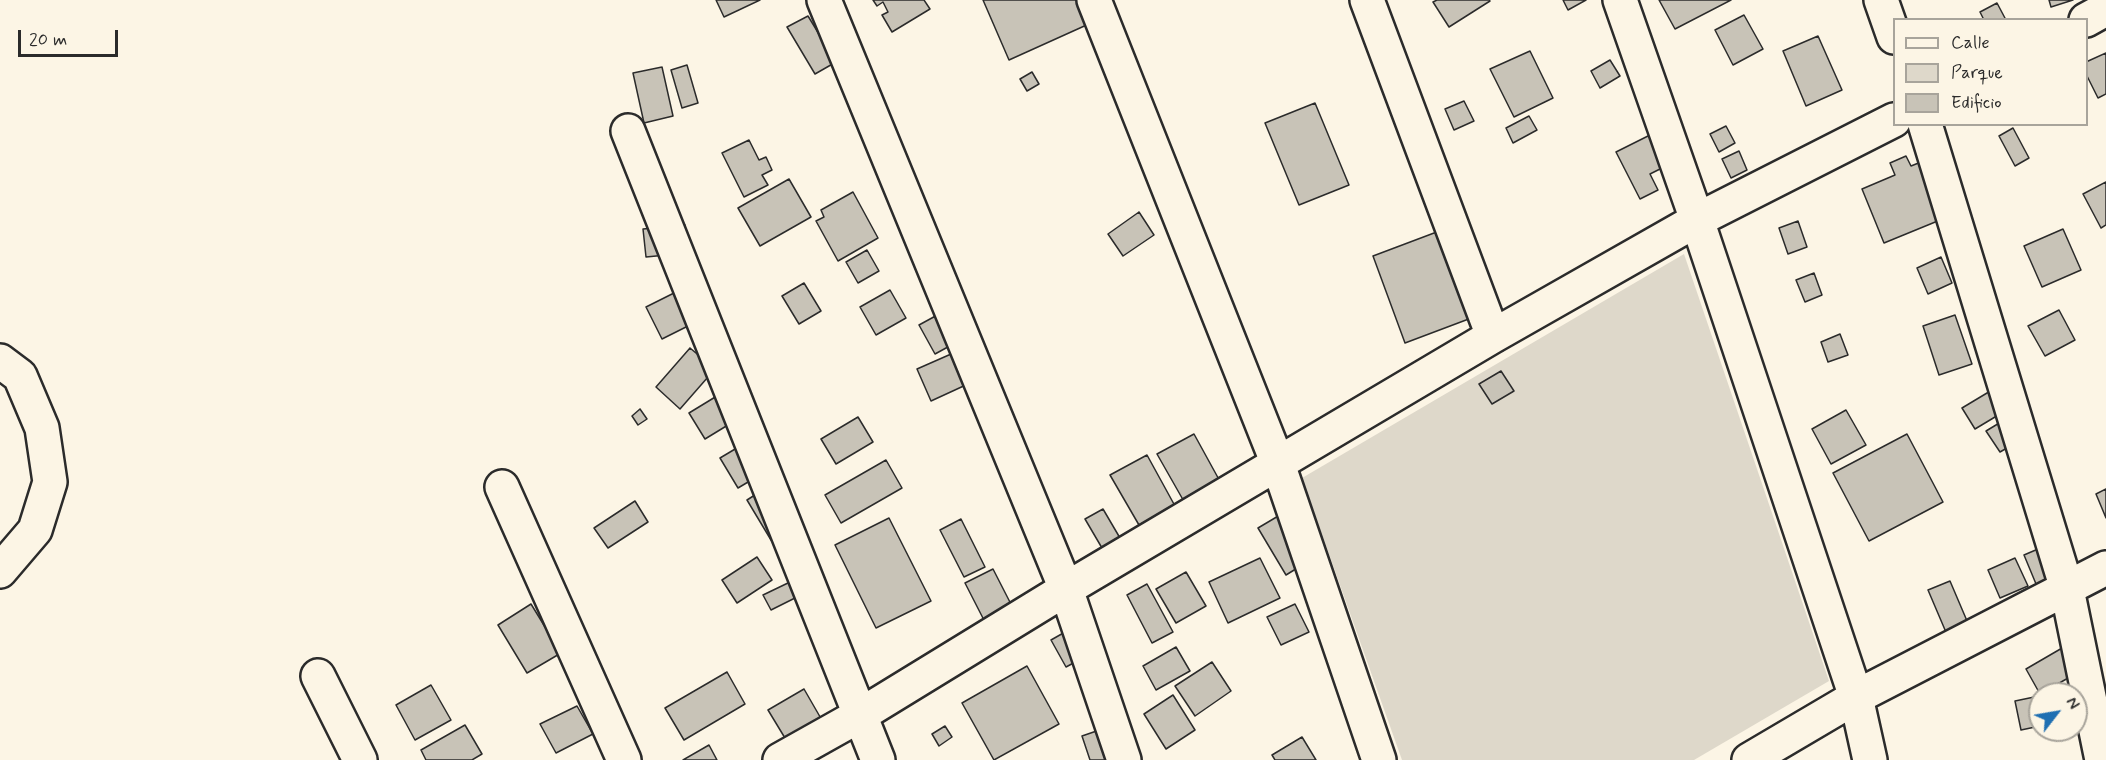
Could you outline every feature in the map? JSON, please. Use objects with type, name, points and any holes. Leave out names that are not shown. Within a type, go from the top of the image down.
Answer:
[{"type":"street","points":[[824,0],[1066,589],[1124,760]]},
{"type":"street","points":[[1094,0],[1278,464],[1379,760]]},
{"type":"street","points":[[1367,0],[1493,336]]},
{"type":"street","points":[[1620,0],[1697,220],[1856,697],[1870,760]]},
{"type":"street","points":[[1881,0],[1893,34]]},
{"type":"street","points":[[2088,19],[2106,9]]},
{"type":"street","points":[[780,760],[862,714],[1066,589],[1493,336],[1697,220],[1893,121]]},
{"type":"street","points":[[1926,126],[2067,589],[2102,760]]},
{"type":"street","points":[[628,130],[862,714],[878,760]]},
{"type":"street","points":[[0,361],[20,376],[42,428],[50,482],[35,530],[0,571]]},
{"type":"street","points":[[502,487],[624,760]]},
{"type":"street","points":[[1749,760],[1856,697],[2106,568]]},
{"type":"street","points":[[318,676],[360,760]]},
{"type":"green space","points":[[1684,254],[1829,681],[1694,760],[1402,760],[1302,478]]},
{"type":"building","points":[[716,0],[760,0],[724,17]]},
{"type":"building","points":[[873,0],[924,0],[930,9],[892,32],[882,15],[888,12],[883,2],[877,6]]},
{"type":"building","points":[[983,0],[1081,0],[1091,23],[1009,60]]},
{"type":"building","points":[[1437,0],[1490,1],[1449,27],[1433,2]]},
{"type":"building","points":[[1563,0],[1586,0],[1568,10]]},
{"type":"building","points":[[1659,0],[1731,0],[1675,29]]},
{"type":"building","points":[[2049,0],[2073,0],[2051,7]]},
{"type":"building","points":[[1997,3],[2005,18],[1983,18],[1980,12]]},
{"type":"building","points":[[1744,15],[1763,49],[1733,65],[1715,30]]},
{"type":"building","points":[[808,16],[836,62],[815,74],[787,27]]},
{"type":"building","points":[[1818,36],[1842,90],[1806,106],[1783,51]]},
{"type":"building","points":[[1530,51],[1553,98],[1514,117],[1490,69]]},
{"type":"building","points":[[2106,53],[2106,94],[2098,98],[2088,78],[2088,61]]},
{"type":"building","points":[[1610,60],[1620,76],[1600,88],[1591,71]]},
{"type":"building","points":[[687,65],[698,103],[682,108],[671,70]]},
{"type":"building","points":[[662,67],[673,116],[644,123],[633,73]]},
{"type":"building","points":[[1032,72],[1039,84],[1027,91],[1020,79]]},
{"type":"building","points":[[1464,101],[1474,121],[1454,130],[1445,109]]},
{"type":"building","points":[[1315,103],[1349,185],[1299,205],[1265,123]]},
{"type":"building","points":[[1529,116],[1537,130],[1513,143],[1506,128]]},
{"type":"building","points":[[1726,126],[1735,143],[1719,152],[1710,134]]},
{"type":"building","points":[[1664,128],[1680,159],[1650,174],[1658,190],[1640,199],[1616,152]]},
{"type":"building","points":[[2013,128],[2029,158],[2015,166],[1999,136]]},
{"type":"building","points":[[749,140],[759,160],[766,157],[772,170],[762,175],[768,185],[744,197],[722,153]]},
{"type":"building","points":[[1739,151],[1747,170],[1731,178],[1722,159]]},
{"type":"building","points":[[1906,156],[1911,166],[1921,162],[1945,218],[1884,243],[1862,189],[1895,175],[1890,163]]},
{"type":"building","points":[[789,179],[811,217],[760,246],[738,208]]},
{"type":"building","points":[[2106,182],[2106,225],[2101,228],[2083,194]]},
{"type":"building","points":[[853,192],[878,238],[838,261],[816,221],[824,217],[821,210]]},
{"type":"building","points":[[1139,212],[1154,235],[1123,256],[1108,234]]},
{"type":"building","points":[[1798,221],[1807,247],[1788,254],[1779,228]]},
{"type":"building","points":[[685,225],[687,253],[646,257],[643,229]]},
{"type":"building","points":[[2063,229],[2081,270],[2042,287],[2024,246]]},
{"type":"building","points":[[1442,230],[1474,317],[1405,343],[1373,256]]},
{"type":"building","points":[[867,250],[879,271],[858,283],[846,262]]},
{"type":"building","points":[[1941,257],[1952,283],[1928,294],[1917,268]]},
{"type":"building","points":[[1814,273],[1822,295],[1805,302],[1796,280]]},
{"type":"building","points":[[804,283],[821,311],[799,324],[782,296]]},
{"type":"building","points":[[890,290],[906,318],[876,335],[860,307]]},
{"type":"building","points":[[678,291],[694,323],[662,339],[646,307]]},
{"type":"building","points":[[2059,310],[2075,340],[2045,356],[2028,326]]},
{"type":"building","points":[[941,313],[957,342],[935,354],[919,325]]},
{"type":"building","points":[[1955,315],[1972,364],[1939,375],[1923,326]]},
{"type":"building","points":[[1840,334],[1848,355],[1828,362],[1821,342]]},
{"type":"building","points":[[967,347],[981,378],[931,401],[917,369]]},
{"type":"building","points":[[690,348],[715,369],[680,409],[656,387]]},
{"type":"building","points":[[1501,371],[1514,391],[1492,404],[1479,384]]},
{"type":"building","points":[[730,388],[746,414],[705,439],[689,413]]},
{"type":"building","points":[[1992,390],[2005,411],[1975,429],[1962,408]]},
{"type":"building","points":[[640,409],[647,419],[638,425],[632,416]]},
{"type":"building","points":[[1846,410],[1866,445],[1831,464],[1812,429]]},
{"type":"building","points":[[858,417],[873,442],[836,464],[821,439]]},
{"type":"building","points":[[2001,422],[2014,444],[2000,452],[1986,431]]},
{"type":"building","points":[[1194,434],[1222,485],[1186,505],[1157,454]]},
{"type":"building","points":[[1907,434],[1943,502],[1869,541],[1833,473]]},
{"type":"building","points":[[757,436],[775,466],[738,488],[720,458]]},
{"type":"building","points":[[1147,455],[1175,506],[1139,525],[1110,475]]},
{"type":"building","points":[[886,460],[902,488],[841,523],[825,495]]},
{"type":"building","points":[[769,486],[793,526],[771,540],[747,500]]},
{"type":"building","points":[[2106,489],[2106,518],[2096,494]]},
{"type":"building","points":[[635,501],[648,522],[608,548],[594,528]]},
{"type":"building","points":[[1103,509],[1120,538],[1102,548],[1085,519]]},
{"type":"building","points":[[1285,512],[1312,559],[1286,575],[1258,528]]},
{"type":"building","points":[[889,518],[931,601],[876,628],[835,545]]},
{"type":"building","points":[[961,519],[985,567],[964,577],[940,530]]},
{"type":"building","points":[[2045,546],[2063,588],[2041,596],[2024,555]]},
{"type":"building","points":[[757,557],[772,580],[737,603],[722,580]]},
{"type":"building","points":[[1260,558],[1280,598],[1228,623],[1209,582]]},
{"type":"building","points":[[2015,558],[2028,586],[2000,598],[1988,570]]},
{"type":"building","points":[[993,569],[1015,612],[987,626],[965,583]]},
{"type":"building","points":[[1186,572],[1206,606],[1176,623],[1156,589]]},
{"type":"building","points":[[1950,581],[1976,642],[1954,651],[1928,590]]},
{"type":"building","points":[[790,582],[797,597],[771,610],[763,595]]},
{"type":"building","points":[[1147,584],[1173,632],[1152,643],[1127,595]]},
{"type":"building","points":[[531,604],[561,653],[527,673],[498,625]]},
{"type":"building","points":[[1295,604],[1309,632],[1281,645],[1267,617]]},
{"type":"building","points":[[1081,623],[1096,651],[1066,667],[1051,640]]},
{"type":"building","points":[[2069,644],[2084,669],[2061,682],[2033,682],[2026,669]]},
{"type":"building","points":[[1176,647],[1190,671],[1156,690],[1143,666]]},
{"type":"building","points":[[1212,662],[1231,691],[1195,716],[1175,686]]},
{"type":"building","points":[[1027,666],[1059,724],[994,760],[962,703]]},
{"type":"building","points":[[727,672],[745,704],[684,740],[665,708]]},
{"type":"building","points":[[431,685],[451,720],[415,740],[396,705]]},
{"type":"building","points":[[804,689],[823,722],[788,743],[768,710]]},
{"type":"building","points":[[1173,695],[1195,730],[1166,749],[1144,714]]},
{"type":"building","points":[[2028,698],[2028,729],[2021,730],[2015,701]]},
{"type":"building","points":[[577,706],[593,734],[556,753],[540,724]]},
{"type":"building","points":[[465,725],[482,754],[472,760],[426,760],[421,750]]},
{"type":"building","points":[[1114,725],[1125,760],[1090,760],[1082,736]]},
{"type":"building","points":[[945,726],[952,737],[939,746],[932,734]]},
{"type":"building","points":[[1302,737],[1316,760],[1275,760],[1272,755]]},
{"type":"building","points":[[709,745],[717,760],[683,760]]}]
